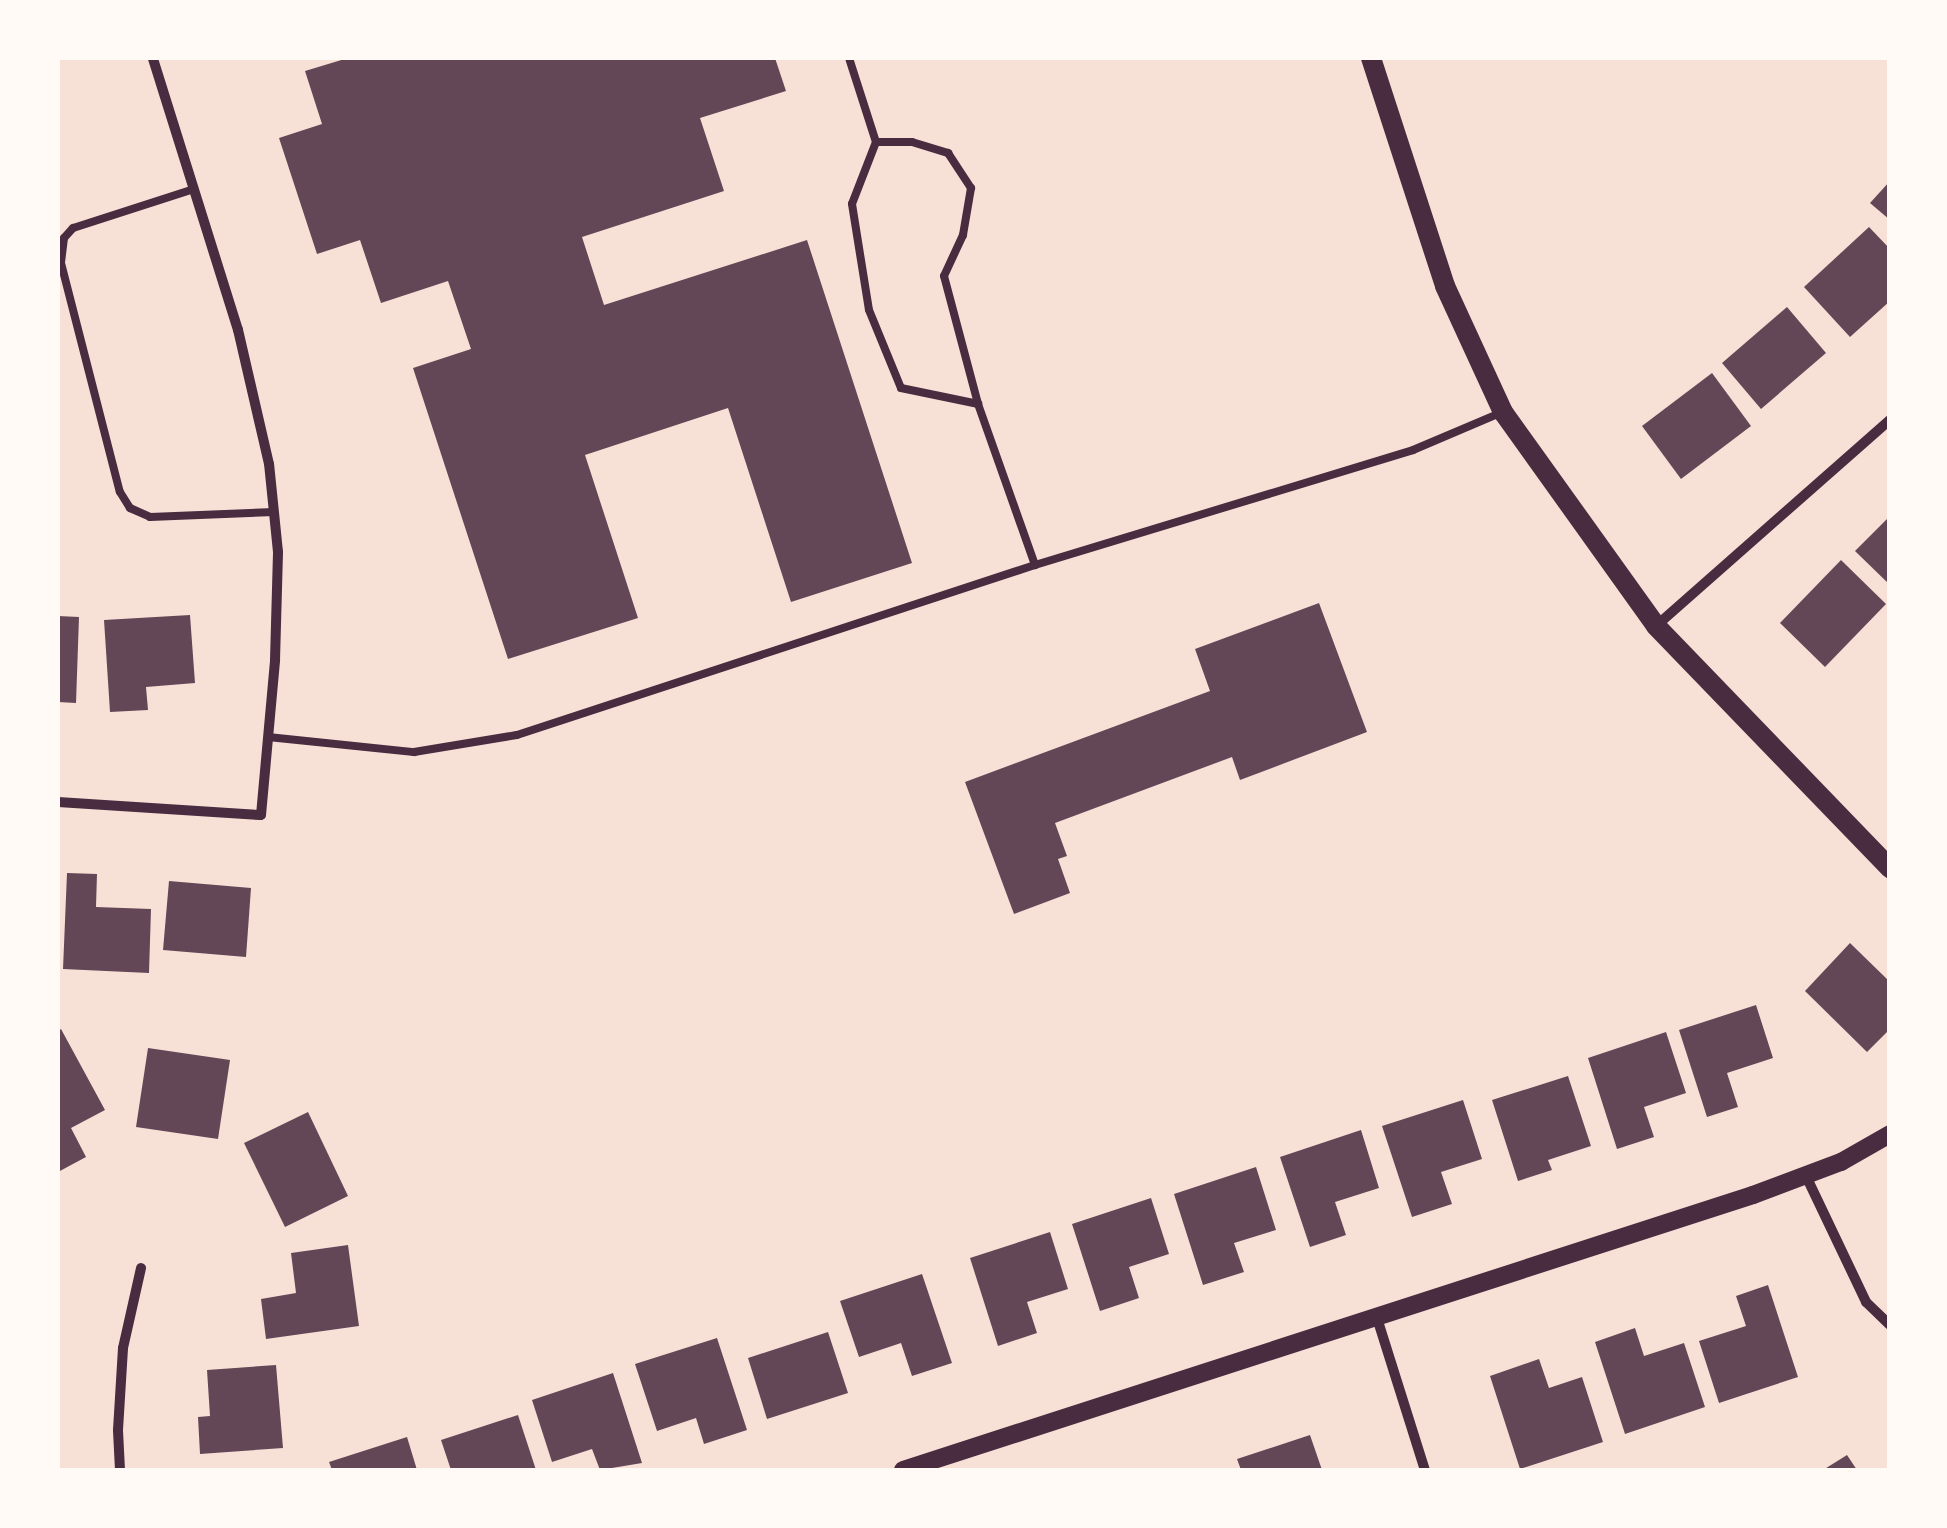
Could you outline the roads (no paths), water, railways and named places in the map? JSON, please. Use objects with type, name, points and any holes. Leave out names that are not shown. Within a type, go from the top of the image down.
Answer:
[{"type":"main road","points":[[1371,58],[1445,286],[1503,412],[1656,626],[1890,868]]},
{"type":"street","points":[[58,802],[261,815],[278,552],[269,464],[238,330],[153,58]]},
{"type":"street","points":[[1656,626],[1890,420]]},
{"type":"street","points":[[902,1470],[1806,1176],[1890,1134]]},
{"type":"street","points":[[1806,1176],[1866,1302],[1890,1324]]},
{"type":"street","points":[[120,1470],[123,1348],[141,1268]]},
{"type":"street","points":[[1377,1318],[1425,1470]]},
{"type":"lane","points":[[850,58],[876,142],[852,204],[869,310],[901,388],[978,404]]},
{"type":"lane","points":[[876,142],[912,142],[948,152],[971,188],[964,235],[944,276],[978,404],[1034,566]]},
{"type":"lane","points":[[194,188],[73,228],[64,238],[61,263],[120,492],[130,508],[150,518],[274,512]]},
{"type":"lane","points":[[268,737],[414,752],[516,735],[1034,566],[1413,450],[1503,412]]}]
